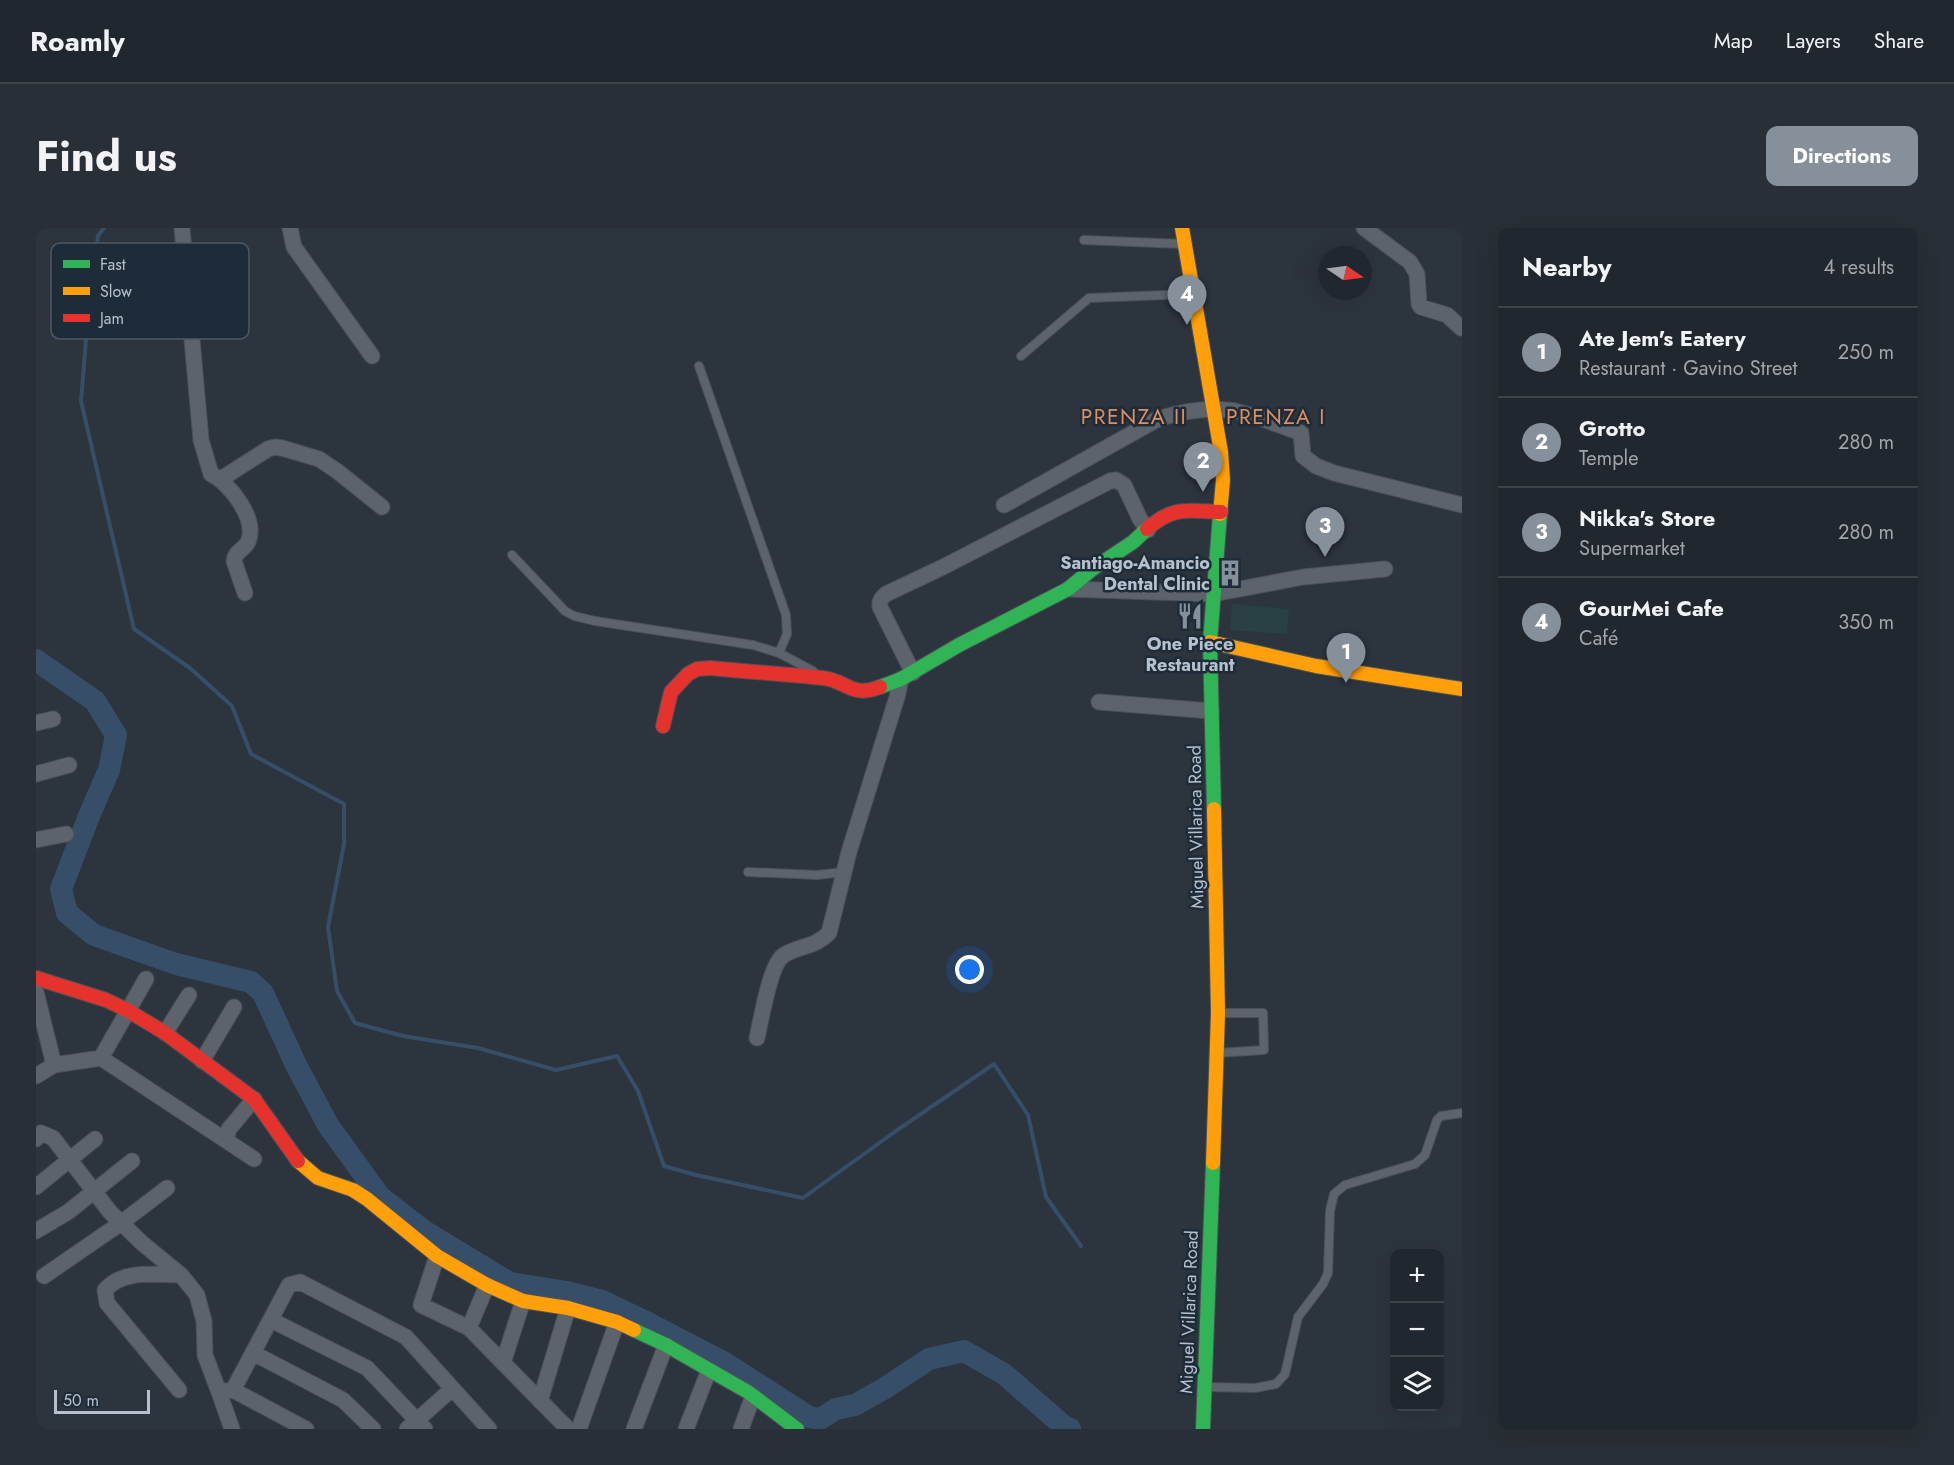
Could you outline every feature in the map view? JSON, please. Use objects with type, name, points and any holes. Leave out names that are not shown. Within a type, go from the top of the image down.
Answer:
[{"type":"street","points":[[182,228],[183,243]]},
{"type":"street","points":[[290,228],[294,247],[372,356]]},
{"type":"street","name":"Miguel Villarica Road","points":[[1182,228],[1221,452],[1223,480],[1210,642],[1218,1013],[1203,1429]]},
{"type":"street","points":[[1364,228],[1410,262],[1417,274],[1421,307],[1448,315],[1461,328]]},
{"type":"street","points":[[192,339],[201,440],[212,474],[221,479],[233,492],[250,522],[248,542],[235,556],[234,561],[245,593]]},
{"type":"street","points":[[1004,505],[1156,420],[1167,416],[1214,409],[1239,412],[1301,433],[1303,456],[1316,466],[1462,505]]},
{"type":"street","points":[[221,479],[268,449],[282,448],[319,459],[382,507]]},
{"type":"street","points":[[757,1038],[771,976],[781,956],[820,942],[830,933],[844,872],[907,676],[879,602],[886,594],[1116,480],[1124,485],[1140,519],[1148,530]]},
{"type":"street","points":[[663,726],[671,692],[688,674],[697,669],[711,668],[826,678],[847,689],[862,692],[884,686],[907,676],[959,645],[1068,589],[1148,530],[1160,518],[1174,512],[1221,512]]},
{"type":"street","points":[[1068,589],[1213,594],[1303,578],[1384,569]]},
{"type":"street","points":[[1210,642],[1316,666],[1462,689]]},
{"type":"street","points":[[1099,702],[1211,711]]},
{"type":"street","points":[[36,723],[53,719]]},
{"type":"street","points":[[36,774],[69,765]]},
{"type":"street","points":[[36,840],[66,834]]},
{"type":"street","points":[[36,978],[106,1000],[127,1010],[165,1034],[254,1099],[297,1160],[318,1178],[353,1190],[367,1199],[437,1256],[487,1285],[523,1301],[568,1308],[617,1322],[666,1345],[753,1395],[793,1428]]},
{"type":"street","points":[[101,1058],[146,979]]},
{"type":"street","points":[[36,992],[54,1065]]},
{"type":"street","points":[[165,1034],[189,995]]},
{"type":"street","points":[[202,1061],[234,1007]]},
{"type":"street","points":[[36,1076],[54,1065],[101,1058],[254,1159]]},
{"type":"street","points":[[226,1139],[229,1129],[254,1099]]},
{"type":"street","points":[[36,1140],[42,1133],[53,1138],[110,1212],[142,1243],[181,1275],[197,1295],[204,1321],[205,1355],[226,1391],[232,1429]]},
{"type":"street","points":[[36,1187],[95,1139]]},
{"type":"street","points":[[36,1231],[68,1212],[132,1161]]},
{"type":"street","points":[[44,1276],[167,1188]]},
{"type":"street","points":[[437,1256],[421,1305],[469,1328],[568,1429]]},
{"type":"street","points":[[179,1390],[107,1303],[105,1290],[111,1282],[127,1275],[181,1275]]},
{"type":"street","points":[[226,1391],[253,1353],[289,1285],[300,1282],[406,1338],[489,1429]]},
{"type":"street","points":[[469,1328],[487,1285]]},
{"type":"street","points":[[503,1363],[523,1301]]},
{"type":"street","points":[[540,1401],[568,1308]]},
{"type":"street","points":[[271,1320],[366,1368],[416,1426],[452,1389]]},
{"type":"street","points":[[579,1429],[617,1322]]},
{"type":"street","points":[[634,1429],[666,1345]]},
{"type":"street","points":[[253,1353],[343,1400],[373,1429]]},
{"type":"street","points":[[686,1429],[709,1370]]},
{"type":"street","points":[[226,1391],[306,1429]]},
{"type":"street","points":[[741,1429],[753,1395]]},
{"type":"lane","points":[[1084,240],[1185,244]]},
{"type":"lane","points":[[1022,356],[1089,298],[1193,294]]},
{"type":"lane","points":[[699,366],[786,615],[787,634],[780,653]]},
{"type":"lane","points":[[512,555],[558,605],[574,616],[753,645],[780,653],[826,678]]},
{"type":"lane","points":[[748,872],[817,875],[844,872]]},
{"type":"lane","points":[[1217,1053],[1264,1050],[1263,1013],[1218,1013]]},
{"type":"lane","points":[[1204,1386],[1255,1388],[1276,1384],[1285,1374],[1298,1317],[1323,1284],[1328,1273],[1330,1211],[1334,1194],[1345,1185],[1415,1164],[1425,1155],[1437,1120],[1441,1116],[1462,1113]]},
{"type":"green space","points":[[1232,604],[1289,609],[1287,634],[1230,630]]},
{"type":"waterway","points":[[97,243],[98,236],[104,228]]},
{"type":"waterway","points":[[86,339],[81,401],[134,629],[190,668],[232,706],[251,754],[344,804],[344,844],[328,927],[337,991],[355,1023],[403,1036],[478,1048],[556,1070],[617,1056],[638,1091],[664,1166],[803,1198],[994,1064],[1028,1115],[1046,1197],[1081,1246]]},
{"type":"waterway","points":[[36,660],[95,701],[116,735],[109,770],[61,889],[67,913],[94,935],[176,964],[251,982],[263,993],[296,1065],[328,1125],[380,1197],[424,1231],[510,1283],[567,1292],[602,1301],[648,1323],[725,1363],[809,1417],[820,1419],[836,1409],[855,1405],[929,1359],[964,1351],[1004,1374],[1070,1429]]},
{"type":"traffic: fast","points":[[1214,809],[1210,642],[1220,514]]},
{"type":"traffic: fast","points":[[880,687],[901,679],[959,645],[1068,589],[1091,570],[1133,542],[1147,529]]},
{"type":"traffic: fast","points":[[1203,1429],[1213,1163]]},
{"type":"traffic: fast","points":[[634,1330],[666,1345],[748,1392],[797,1429]]},
{"type":"traffic: slow","points":[[1182,228],[1221,452],[1223,480],[1220,514]]},
{"type":"traffic: slow","points":[[1210,642],[1316,666],[1462,689]]},
{"type":"traffic: slow","points":[[1213,1163],[1218,1013],[1214,809]]},
{"type":"traffic: slow","points":[[298,1161],[318,1178],[353,1190],[367,1199],[437,1256],[487,1285],[523,1301],[568,1308],[617,1322],[634,1330]]},
{"type":"traffic: jam","points":[[1147,529],[1165,516],[1182,511],[1221,512]]},
{"type":"traffic: jam","points":[[663,726],[671,692],[688,674],[697,669],[711,668],[823,678],[862,691],[880,687]]},
{"type":"traffic: jam","points":[[36,978],[106,1000],[165,1033],[254,1099],[298,1161]]},
{"type":"place","name":"GourMei Cafe","points":[[1187,325]]},
{"type":"place","name":"Grotto","points":[[1203,492]]},
{"type":"place","name":"Nikka's Store","points":[[1325,557]]},
{"type":"place","name":"Santiago-Amancio Dental Clinic","points":[[1230,573]]},
{"type":"place","name":"One Piece Restaurant","points":[[1190,616]]},
{"type":"place","name":"Ate Jem's Eatery","points":[[1346,683]]},
{"type":"district","name":"PRENZA II","points":[[1134,417]]},
{"type":"district","name":"PRENZA I","points":[[1276,417]]}]
